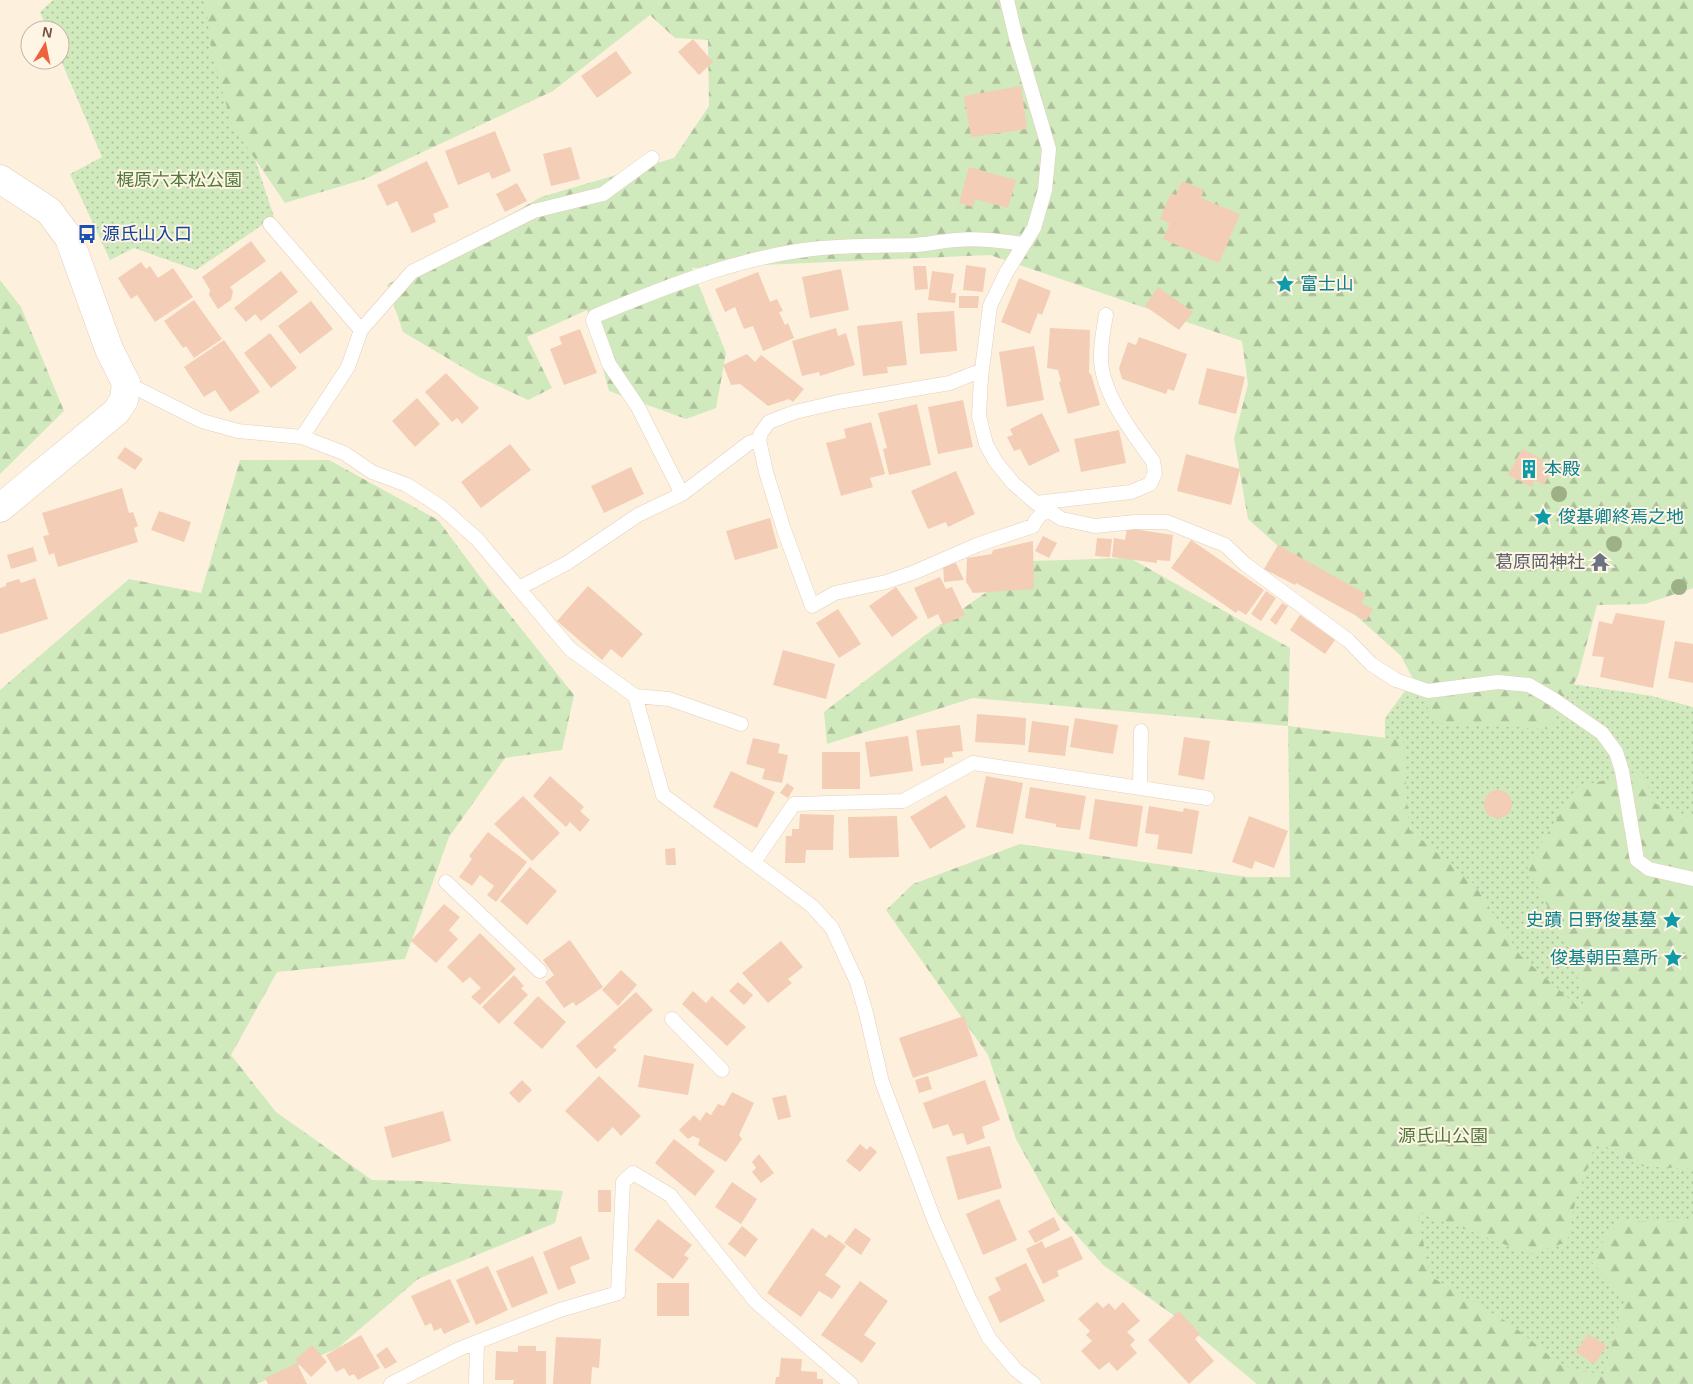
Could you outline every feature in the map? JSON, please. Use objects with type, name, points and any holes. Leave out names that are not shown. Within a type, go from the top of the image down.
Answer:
[{"type":"street","points":[[0,179],[49,211],[69,238],[109,349],[126,383],[124,400],[116,412],[0,508]]},
{"type":"lane","points":[[1007,0],[1048,149],[1045,190],[1034,228],[1006,273],[990,306],[982,370],[979,416],[986,444],[996,462],[1013,483],[1041,506],[1062,519],[1095,526],[1135,522],[1167,522],[1225,545],[1245,564],[1349,641],[1371,664],[1396,680],[1428,691],[1498,682],[1530,685],[1602,733],[1616,752],[1622,771],[1637,860],[1649,869],[1693,879]]},
{"type":"lane","points":[[302,437],[348,367],[362,330],[412,272],[534,211],[603,194],[652,158]]},
{"type":"lane","points":[[270,224],[362,330]]},
{"type":"lane","points":[[682,494],[638,408],[609,364],[593,320],[595,316],[648,294],[700,276],[759,258],[811,249],[851,245],[918,245],[991,239],[1024,244]]},
{"type":"lane","points":[[1041,506],[1130,492],[1150,484],[1155,473],[1153,461],[1112,399],[1102,370],[1101,354],[1106,315]]},
{"type":"lane","points":[[982,370],[950,383],[838,402],[795,412],[769,422],[761,433],[759,440],[766,472],[784,530],[812,606],[835,593],[886,582],[915,572],[977,545],[1033,526],[1041,506]]},
{"type":"lane","points":[[126,383],[202,421],[238,431],[302,437],[344,453],[372,472],[407,485],[441,507],[477,539],[570,649],[635,696],[669,699],[741,724]]},
{"type":"lane","points":[[519,588],[567,562],[638,515],[682,494],[749,443],[759,440]]},
{"type":"lane","points":[[635,696],[663,795],[812,906],[832,928],[857,982],[869,1022],[882,1082],[935,1222],[989,1338],[1016,1370],[1034,1384]]},
{"type":"lane","points":[[1140,788],[1141,731]]},
{"type":"lane","points":[[754,862],[794,804],[903,801],[973,763],[1208,798]]},
{"type":"lane","points":[[446,882],[540,971]]},
{"type":"lane","points":[[672,1019],[722,1070]]},
{"type":"lane","points":[[391,1384],[476,1342],[560,1310],[618,1293],[623,1182],[633,1173],[670,1195],[756,1302],[851,1384]]},
{"type":"lane","points":[[476,1342],[476,1384]]},
{"type":"green space","name":"梶原六本松公園","points":[[53,0],[213,0],[233,92],[274,217],[196,270],[134,248],[110,260],[70,174],[102,157],[65,70],[70,70],[70,20],[44,20],[40,12]]},
{"type":"green space","points":[[205,0],[1693,0],[1693,588],[1645,604],[1597,605],[1578,676],[1550,729],[1436,723],[1401,656],[1248,519],[1234,439],[1248,384],[1242,341],[990,255],[692,268],[726,353],[716,408],[686,419],[609,391],[587,310],[527,337],[552,388],[528,400],[479,377],[403,332],[387,285],[541,197],[674,158],[709,106],[708,40],[675,38],[650,15],[553,91],[365,179],[285,203],[233,127],[212,56]]},
{"type":"green space","points":[[0,280],[21,307],[64,411],[0,474]]},
{"type":"green space","points":[[240,460],[329,460],[438,520],[484,582],[574,695],[562,750],[505,758],[449,837],[405,959],[277,972],[231,1055],[276,1112],[372,1180],[423,1181],[563,1191],[555,1223],[418,1279],[338,1348],[257,1384],[0,1384],[0,690],[129,579],[201,593]]},
{"type":"green space","points":[[1130,558],[1290,648],[1288,726],[973,698],[827,744],[824,712],[924,636],[1031,561]]},
{"type":"green space","name":"源氏山公園","points":[[1526,677],[1652,696],[1693,707],[1693,1384],[1292,1384],[1384,878],[1385,718],[1410,684]]},
{"type":"green space","name":"源氏山公園","points":[[1288,726],[1403,740],[1409,829],[1474,884],[1520,955],[1585,1013],[1573,956],[1527,866],[1577,787],[1642,771],[1654,803],[1693,819],[1693,1169],[1639,1166],[1597,1141],[1576,1199],[1567,1242],[1530,1254],[1417,1211],[1430,1276],[1512,1325],[1562,1366],[1603,1375],[1625,1298],[1589,1259],[1619,1221],[1693,1221],[1693,1384],[1257,1384],[1176,1317],[1103,1265],[1057,1213],[1016,1139],[988,1055],[886,910],[913,884],[1020,844],[1247,877],[1290,877]]},
{"type":"building","points":[[693,39],[713,62],[699,75],[678,52]]},
{"type":"building","points":[[616,51],[632,73],[597,98],[581,76]]},
{"type":"building","points":[[1021,86],[1027,129],[971,137],[964,96]]},
{"type":"building","points":[[495,131],[511,171],[492,179],[489,172],[458,185],[445,151]]},
{"type":"building","points":[[571,147],[580,179],[551,186],[543,154]]},
{"type":"building","points":[[427,161],[449,207],[433,214],[436,222],[412,233],[397,201],[387,206],[377,185]]},
{"type":"building","points":[[969,167],[1016,180],[1008,208],[975,199],[973,207],[959,203]]},
{"type":"building","points":[[1182,181],[1204,190],[1201,198],[1240,214],[1219,263],[1163,239],[1170,223],[1160,219],[1171,193],[1176,195]]},
{"type":"building","points":[[517,183],[527,201],[505,212],[496,194]]},
{"type":"building","points":[[251,241],[266,261],[230,287],[233,291],[231,300],[218,309],[209,295],[210,290],[202,277]]},
{"type":"building","points":[[141,262],[146,269],[150,266],[158,278],[173,268],[193,297],[155,322],[137,295],[131,299],[118,278]]},
{"type":"building","points":[[966,265],[986,268],[983,292],[963,290]]},
{"type":"building","points":[[913,266],[926,266],[928,289],[915,290]]},
{"type":"building","points":[[841,269],[849,310],[810,318],[802,277]]},
{"type":"building","points":[[281,271],[298,292],[261,321],[255,314],[246,322],[234,308]]},
{"type":"building","points":[[932,271],[954,274],[951,293],[956,293],[955,303],[928,300]]},
{"type":"building","points":[[758,272],[770,302],[777,299],[783,311],[779,312],[785,325],[788,323],[794,338],[763,351],[753,326],[744,329],[735,307],[725,312],[715,289]]},
{"type":"building","points":[[1019,278],[1051,291],[1042,315],[1038,313],[1030,334],[1001,322]]},
{"type":"building","points":[[1158,287],[1193,312],[1179,330],[1145,306]]},
{"type":"building","points":[[959,296],[979,296],[978,308],[959,308]]},
{"type":"building","points":[[194,300],[222,339],[194,358],[186,346],[183,348],[164,321]]},
{"type":"building","points":[[311,301],[333,329],[300,354],[278,326]]},
{"type":"building","points":[[954,311],[957,351],[920,354],[917,313]]},
{"type":"building","points":[[902,321],[907,365],[887,367],[888,373],[863,376],[857,326]]},
{"type":"building","points":[[836,328],[838,336],[846,333],[855,365],[820,376],[819,372],[802,376],[792,341]]},
{"type":"building","points":[[1050,328],[1090,330],[1089,373],[1091,374],[1100,405],[1068,414],[1059,382],[1061,381],[1058,370],[1047,368]]},
{"type":"building","points":[[580,329],[597,373],[564,385],[550,349],[562,344],[559,337]]},
{"type":"building","points":[[270,333],[297,368],[271,388],[244,353]]},
{"type":"building","points":[[1139,337],[1187,354],[1174,391],[1168,389],[1166,394],[1122,379],[1119,368],[1128,342],[1136,345]]},
{"type":"building","points":[[224,340],[260,392],[230,412],[215,390],[204,397],[184,367]]},
{"type":"building","points":[[1034,346],[1044,400],[1007,407],[999,352]]},
{"type":"building","points":[[747,354],[755,362],[761,355],[804,389],[793,402],[789,399],[768,406],[740,384],[731,385],[723,365]]},
{"type":"building","points":[[1207,368],[1245,377],[1236,414],[1198,404]]},
{"type":"building","points":[[446,373],[479,408],[462,424],[457,418],[452,422],[425,392]]},
{"type":"building","points":[[417,398],[440,424],[415,447],[392,421]]},
{"type":"building","points":[[963,400],[973,447],[938,454],[928,407]]},
{"type":"building","points":[[917,404],[931,465],[889,475],[883,449],[887,448],[878,413]]},
{"type":"building","points":[[1042,413],[1060,451],[1029,466],[1020,449],[1014,451],[1007,437],[1013,435],[1010,429]]},
{"type":"building","points":[[871,422],[885,474],[870,478],[873,487],[841,496],[826,443],[846,438],[844,429]]},
{"type":"building","points":[[1119,430],[1126,463],[1081,472],[1074,439]]},
{"type":"building","points":[[510,444],[531,470],[481,508],[461,482]]},
{"type":"building","points":[[125,447],[143,459],[135,470],[117,458]]},
{"type":"building","name":"本殿","points":[[1522,449],[1544,460],[1541,466],[1551,471],[1544,485],[1534,480],[1532,487],[1508,475]]},
{"type":"building","points":[[1186,454],[1240,469],[1231,505],[1177,491]]},
{"type":"building","points":[[631,467],[644,494],[604,513],[591,486]]},
{"type":"building","points":[[956,471],[975,514],[948,527],[946,522],[928,529],[911,491]]},
{"type":"building","points":[[122,488],[129,513],[133,512],[138,526],[134,528],[138,542],[58,567],[54,553],[49,555],[43,536],[49,535],[42,513]]},
{"type":"building","points":[[159,511],[191,522],[184,542],[151,530]]},
{"type":"building","points":[[770,518],[778,548],[735,560],[726,531]]},
{"type":"building","points":[[1127,528],[1173,535],[1170,561],[1157,560],[1157,563],[1112,557],[1114,538],[1125,540]]},
{"type":"building","points":[[1043,536],[1057,543],[1049,558],[1035,551]]},
{"type":"building","points":[[1097,538],[1112,539],[1110,557],[1095,556]]},
{"type":"building","points":[[1191,540],[1264,590],[1246,615],[1238,610],[1236,613],[1171,568]]},
{"type":"building","points":[[1033,541],[1034,589],[973,593],[966,582],[967,558],[992,554],[993,550]]},
{"type":"building","points":[[1278,545],[1366,594],[1361,603],[1373,609],[1366,621],[1296,583],[1295,585],[1264,569]]},
{"type":"building","points":[[33,547],[37,561],[11,569],[7,555]]},
{"type":"building","points":[[956,563],[964,580],[944,582],[943,565]]},
{"type":"building","points":[[940,577],[946,589],[952,587],[965,615],[943,625],[938,614],[928,619],[914,588]]},
{"type":"building","points":[[35,578],[48,619],[0,634],[0,588],[6,586],[6,583],[19,579],[21,583]]},
{"type":"building","points":[[588,586],[643,634],[622,658],[611,649],[602,660],[557,621]]},
{"type":"building","points":[[896,587],[918,618],[892,637],[869,606]]},
{"type":"building","points":[[1266,591],[1276,598],[1261,621],[1251,614]]},
{"type":"building","points":[[1282,603],[1288,606],[1276,625],[1270,620]]},
{"type":"building","points":[[838,609],[861,644],[839,658],[816,623]]},
{"type":"building","points":[[1616,613],[1665,621],[1653,688],[1600,677],[1604,657],[1592,656],[1599,621],[1612,624]]},
{"type":"building","points":[[1300,615],[1335,640],[1325,654],[1290,630]]},
{"type":"building","points":[[1675,641],[1693,644],[1693,683],[1668,678]]},
{"type":"building","points":[[783,650],[835,664],[826,699],[773,685]]},
{"type":"building","points":[[977,714],[1026,718],[1025,745],[975,742]]},
{"type":"building","points":[[1075,718],[1118,725],[1113,754],[1070,747]]},
{"type":"building","points":[[1032,721],[1069,726],[1065,756],[1028,752]]},
{"type":"building","points":[[960,725],[963,751],[952,752],[953,757],[944,758],[944,763],[921,766],[916,730]]},
{"type":"building","points":[[908,736],[913,771],[870,777],[865,742]]},
{"type":"building","points":[[1184,737],[1210,741],[1204,780],[1178,775]]},
{"type":"building","points":[[753,738],[780,744],[778,753],[788,755],[782,783],[762,779],[765,769],[746,764]]},
{"type":"building","points":[[822,752],[860,752],[860,789],[822,789]]},
{"type":"building","points":[[731,771],[775,792],[757,828],[713,807]]},
{"type":"building","points":[[550,776],[584,807],[580,811],[590,820],[580,832],[570,822],[566,827],[533,796]]},
{"type":"building","points":[[986,776],[1023,783],[1013,834],[976,827]]},
{"type":"building","points":[[787,783],[794,788],[788,798],[780,793]]},
{"type":"building","points":[[1030,787],[1086,796],[1080,830],[1056,827],[1056,824],[1025,818]]},
{"type":"building","points":[[1498,790],[1508,794],[1512,804],[1508,814],[1498,818],[1488,814],[1484,804],[1488,794]]},
{"type":"building","points":[[946,795],[966,827],[930,849],[910,817]]},
{"type":"building","points":[[523,796],[560,833],[532,861],[494,824]]},
{"type":"building","points":[[1095,799],[1143,806],[1137,847],[1089,839]]},
{"type":"building","points":[[1149,806],[1183,812],[1184,808],[1199,811],[1192,854],[1157,849],[1159,835],[1145,833]]},
{"type":"building","points":[[800,814],[834,815],[833,850],[806,850],[805,863],[785,863],[786,836],[792,836],[792,829],[799,829]]},
{"type":"building","points":[[897,816],[899,857],[849,858],[848,817]]},
{"type":"building","points":[[1249,816],[1288,831],[1274,868],[1255,861],[1252,869],[1232,862]]},
{"type":"building","points":[[488,832],[527,862],[496,902],[487,895],[494,886],[480,875],[472,886],[459,877],[472,859],[469,856]]},
{"type":"building","points":[[675,848],[676,865],[666,865],[665,849]]},
{"type":"building","points":[[530,867],[557,891],[527,925],[500,901]]},
{"type":"building","points":[[444,904],[460,917],[449,930],[458,939],[436,963],[411,941]]},
{"type":"building","points":[[480,933],[516,969],[480,1005],[471,997],[481,988],[470,977],[463,983],[447,967]]},
{"type":"building","points":[[570,940],[603,987],[576,1006],[573,1002],[564,1008],[545,982],[554,975],[543,960]]},
{"type":"building","points":[[781,941],[803,967],[788,979],[792,983],[768,1003],[742,973]]},
{"type":"building","points":[[621,970],[637,985],[618,1006],[602,990]]},
{"type":"building","points":[[514,975],[524,986],[521,988],[528,995],[499,1024],[482,1007]]},
{"type":"building","points":[[738,982],[753,995],[744,1005],[729,991]]},
{"type":"building","points":[[693,991],[706,1003],[712,996],[746,1027],[727,1046],[682,1004]]},
{"type":"building","points":[[636,992],[653,1010],[613,1047],[617,1050],[596,1069],[576,1046]]},
{"type":"building","points":[[538,996],[566,1022],[542,1049],[513,1023]]},
{"type":"building","points":[[964,1016],[978,1056],[913,1078],[899,1038]]},
{"type":"building","points":[[644,1055],[694,1064],[688,1095],[638,1087]]},
{"type":"building","points":[[599,1076],[641,1116],[621,1136],[613,1127],[598,1142],[565,1111]]},
{"type":"building","points":[[928,1076],[932,1089],[919,1093],[915,1080]]},
{"type":"building","points":[[522,1080],[532,1090],[519,1103],[509,1093]]},
{"type":"building","points":[[985,1080],[1000,1120],[982,1127],[985,1138],[967,1145],[963,1133],[953,1136],[948,1124],[933,1129],[923,1103]]},
{"type":"building","points":[[732,1092],[754,1103],[739,1135],[742,1139],[726,1162],[698,1145],[700,1139],[693,1136],[688,1139],[679,1130],[694,1115],[700,1121],[706,1112],[711,1115],[718,1104],[724,1106]]},
{"type":"building","points":[[786,1095],[791,1117],[778,1120],[772,1098]]},
{"type":"building","points":[[443,1111],[451,1141],[392,1158],[384,1127]]},
{"type":"building","points":[[674,1139],[715,1171],[695,1196],[655,1163]]},
{"type":"building","points":[[860,1144],[867,1150],[870,1146],[877,1152],[860,1172],[846,1161]]},
{"type":"building","points":[[990,1146],[1002,1188],[958,1200],[946,1157]]},
{"type":"building","points":[[759,1154],[774,1173],[761,1183],[752,1172],[756,1168],[752,1162]]},
{"type":"building","points":[[732,1182],[757,1199],[741,1224],[715,1207]]},
{"type":"building","points":[[598,1190],[611,1190],[611,1212],[598,1212]]},
{"type":"building","points":[[999,1199],[1017,1240],[983,1255],[966,1214]]},
{"type":"building","points":[[1054,1217],[1060,1230],[1035,1243],[1028,1231]]},
{"type":"building","points":[[658,1219],[692,1245],[684,1255],[689,1258],[673,1279],[634,1250]]},
{"type":"building","points":[[742,1226],[758,1239],[745,1257],[728,1244]]},
{"type":"building","points":[[812,1228],[826,1238],[829,1234],[846,1246],[825,1275],[841,1286],[832,1299],[819,1291],[801,1317],[767,1293]]},
{"type":"building","points":[[855,1228],[871,1239],[861,1255],[844,1243]]},
{"type":"building","points":[[581,1236],[590,1259],[570,1267],[576,1283],[558,1290],[543,1252]]},
{"type":"building","points":[[1072,1236],[1083,1259],[1057,1271],[1059,1276],[1043,1284],[1026,1249],[1042,1241],[1045,1248]]},
{"type":"building","points":[[533,1256],[548,1293],[512,1308],[496,1271]]},
{"type":"building","points":[[1026,1263],[1045,1301],[1000,1323],[988,1297],[1001,1290],[995,1278]]},
{"type":"building","points":[[488,1266],[508,1310],[476,1325],[456,1280]]},
{"type":"building","points":[[450,1279],[470,1322],[444,1334],[441,1328],[434,1331],[431,1323],[425,1326],[411,1296]]},
{"type":"building","points":[[860,1281],[888,1301],[864,1335],[876,1343],[862,1363],[821,1335]]},
{"type":"building","points":[[657,1283],[689,1283],[689,1316],[657,1316]]},
{"type":"building","points":[[1097,1302],[1103,1308],[1109,1303],[1115,1310],[1123,1302],[1140,1321],[1127,1332],[1135,1340],[1130,1345],[1137,1353],[1117,1371],[1109,1362],[1099,1370],[1081,1351],[1092,1341],[1086,1335],[1090,1331],[1078,1319]]},
{"type":"building","points":[[1179,1311],[1200,1334],[1195,1339],[1214,1361],[1189,1384],[1148,1340]]},
{"type":"building","points":[[1588,1334],[1607,1346],[1594,1364],[1576,1352]]},
{"type":"building","points":[[361,1335],[380,1368],[358,1380],[354,1374],[349,1376],[344,1368],[336,1372],[326,1355]]},
{"type":"building","points":[[556,1337],[601,1339],[599,1368],[592,1367],[591,1384],[553,1384]]},
{"type":"building","points":[[312,1345],[327,1362],[311,1377],[295,1360]]},
{"type":"building","points":[[518,1346],[536,1346],[536,1351],[546,1351],[546,1384],[513,1384],[514,1380],[495,1380],[496,1351],[518,1352]]},
{"type":"building","points":[[387,1347],[397,1362],[385,1369],[376,1355]]},
{"type":"building","points":[[781,1358],[802,1359],[801,1371],[817,1372],[817,1379],[823,1379],[823,1384],[775,1384],[776,1377],[779,1377]]},
{"type":"building","points":[[297,1363],[307,1384],[268,1384],[265,1378]]},
{"type":"place","name":"源氏山入口","points":[[87,234]]},
{"type":"place","name":"富士山","points":[[1285,284]]},
{"type":"place","name":"本殿","points":[[1529,469]]},
{"type":"place","name":"俊基卿終焉之地","points":[[1543,517]]},
{"type":"place","name":"葛原岡神社","points":[[1600,562]]},
{"type":"place","name":"史蹟 日野俊基墓","points":[[1672,920]]},
{"type":"place","name":"俊基朝臣墓所","points":[[1673,958]]}]
